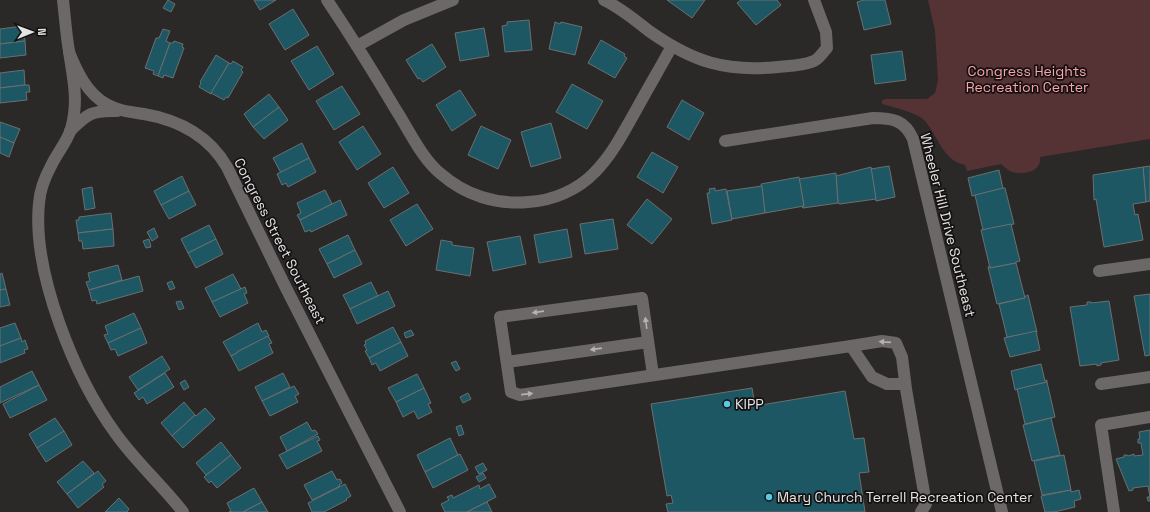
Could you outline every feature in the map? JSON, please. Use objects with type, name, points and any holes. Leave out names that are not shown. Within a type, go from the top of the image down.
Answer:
[{"type":"street","points":[[63,0],[69,52],[74,75],[75,92],[74,110],[70,131],[47,174],[39,202],[38,215],[40,241],[49,290],[67,345],[95,402],[123,443],[182,512]]},
{"type":"street","points":[[327,0],[430,163],[441,174],[460,188],[483,198],[503,202],[522,203],[540,201],[566,192],[582,183],[596,171],[618,142],[672,46]]},
{"type":"street","points":[[357,46],[404,20],[453,0]]},
{"type":"street","points":[[604,0],[620,9],[672,46],[696,59],[729,67],[752,69],[806,64],[816,60],[827,48],[826,32],[814,0]]},
{"type":"street","name":"Congress Street Southeast","points":[[69,52],[91,92],[106,104],[124,112],[155,116],[187,127],[210,144],[224,161],[285,286],[400,512]]},
{"type":"street","points":[[70,131],[92,113],[105,111],[124,112]]},
{"type":"street","name":"Wheeler Hill Drive Southeast","points":[[725,141],[873,118],[886,118],[899,122],[909,130],[913,138],[1002,512]]},
{"type":"street","points":[[1099,272],[1150,264]]},
{"type":"street","points":[[653,375],[642,298],[500,317],[511,392],[520,395],[882,341],[896,343],[902,358],[905,384],[926,504],[922,512]]},
{"type":"street","points":[[507,362],[648,342]]},
{"type":"street","points":[[851,346],[872,377],[887,384],[905,384]]},
{"type":"street","points":[[1101,384],[1150,377]]},
{"type":"street","points":[[1114,512],[1101,425],[1150,416]]},
{"type":"green space","name":"Congress Heights Recreation Center","points":[[928,0],[1150,0],[1150,139],[1040,157],[1038,166],[1027,173],[1012,172],[1001,164],[967,171],[965,165],[957,163],[951,159],[930,127],[922,118],[882,104],[882,100],[887,99],[927,99],[935,93],[938,80],[935,31]]},
{"type":"building","points":[[168,0],[175,4],[171,12],[163,8]]},
{"type":"building","points":[[254,0],[276,0],[260,10]]},
{"type":"building","points":[[667,0],[705,0],[692,18]]},
{"type":"building","points":[[741,0],[777,0],[781,5],[756,25],[737,3]]},
{"type":"building","points":[[864,0],[885,0],[891,24],[864,30],[857,2]]},
{"type":"building","points":[[293,9],[309,35],[285,50],[269,24]]},
{"type":"building","points":[[529,20],[532,50],[505,52],[502,26],[507,25],[507,22]]},
{"type":"building","points":[[555,22],[582,27],[575,55],[549,49]]},
{"type":"building","points":[[23,26],[25,41],[0,44],[0,29]]},
{"type":"building","points":[[484,28],[489,56],[460,61],[455,33]]},
{"type":"building","points":[[163,29],[170,31],[166,41],[170,43],[158,76],[153,74],[154,71],[145,68],[156,38],[159,38]]},
{"type":"building","points":[[601,40],[625,54],[624,56],[627,58],[615,78],[588,63]]},
{"type":"building","points":[[25,41],[26,55],[0,58],[0,44]]},
{"type":"building","points":[[174,41],[183,44],[182,47],[184,48],[173,78],[164,75],[163,78],[158,76],[170,43],[173,43]]},
{"type":"building","points":[[432,44],[446,67],[423,82],[420,78],[418,79],[406,60]]},
{"type":"building","points":[[317,46],[334,74],[309,90],[291,61]]},
{"type":"building","points":[[902,51],[906,80],[875,84],[871,55]]},
{"type":"building","points":[[216,55],[229,63],[211,94],[199,87],[200,82]]},
{"type":"building","points":[[233,61],[243,67],[241,70],[243,72],[228,98],[226,97],[224,100],[211,93],[229,63],[231,64]]},
{"type":"building","points":[[24,70],[25,85],[0,88],[0,73]]},
{"type":"building","points":[[572,84],[603,101],[587,129],[556,112]]},
{"type":"building","points":[[29,85],[30,92],[26,92],[27,100],[0,103],[0,88]]},
{"type":"building","points":[[342,86],[360,114],[334,130],[316,101]]},
{"type":"building","points":[[460,90],[476,115],[452,131],[436,105]]},
{"type":"building","points":[[269,94],[279,107],[253,127],[244,114]]},
{"type":"building","points":[[682,100],[704,113],[689,140],[667,127]]},
{"type":"building","points":[[279,107],[288,120],[264,139],[253,127]]},
{"type":"building","points":[[0,122],[20,129],[14,143],[0,137]]},
{"type":"building","points":[[551,123],[561,158],[531,167],[521,132]]},
{"type":"building","points":[[363,126],[381,154],[357,170],[339,142]]},
{"type":"building","points":[[481,126],[511,140],[498,169],[468,155]]},
{"type":"building","points":[[0,137],[14,143],[9,157],[0,153]]},
{"type":"building","points":[[302,143],[309,158],[281,173],[273,158]]},
{"type":"building","points":[[652,152],[678,167],[663,193],[637,177]]},
{"type":"building","points":[[309,158],[316,172],[288,187],[286,183],[282,185],[277,174]]},
{"type":"building","points":[[889,166],[895,197],[876,201],[871,169]]},
{"type":"building","points":[[1150,166],[1150,201],[1146,202],[1143,167]]},
{"type":"building","points":[[393,167],[409,193],[384,208],[368,183]]},
{"type":"building","points":[[871,167],[876,199],[840,204],[838,203],[836,176]]},
{"type":"building","points":[[1143,167],[1146,202],[1133,204],[1135,215],[1138,214],[1143,240],[1104,247],[1096,199],[1094,200],[1093,175]]},
{"type":"building","points":[[999,170],[1003,189],[972,196],[968,178]]},
{"type":"building","points":[[836,173],[838,203],[803,208],[802,207],[804,206],[799,179]]},
{"type":"building","points":[[182,176],[189,191],[161,205],[154,191]]},
{"type":"building","points":[[799,177],[804,206],[765,213],[761,184]]},
{"type":"building","points":[[762,186],[765,213],[732,219],[727,191]]},
{"type":"building","points":[[92,187],[95,208],[85,210],[82,189]]},
{"type":"building","points":[[715,188],[715,191],[726,189],[732,220],[712,224],[707,193],[710,193],[709,189]]},
{"type":"building","points":[[1005,188],[1014,224],[983,230],[975,195]]},
{"type":"building","points":[[325,190],[332,204],[300,220],[297,215],[301,213],[297,203]]},
{"type":"building","points":[[189,191],[196,205],[169,219],[161,205]]},
{"type":"building","points":[[647,199],[672,219],[652,244],[627,225]]},
{"type":"building","points":[[340,200],[347,215],[311,232],[310,230],[305,232],[300,220]]},
{"type":"building","points":[[417,204],[433,229],[406,246],[390,220]]},
{"type":"building","points":[[111,213],[113,229],[78,233],[76,220],[79,220],[79,217]]},
{"type":"building","points":[[613,219],[618,249],[585,254],[580,224]]},
{"type":"building","points":[[1011,224],[1020,261],[990,268],[981,230]]},
{"type":"building","points":[[209,225],[216,239],[188,253],[181,239]]},
{"type":"building","points":[[154,228],[158,237],[152,241],[147,232]]},
{"type":"building","points":[[113,229],[114,246],[83,249],[82,241],[79,241],[78,233]]},
{"type":"building","points":[[567,229],[572,257],[539,263],[534,235]]},
{"type":"building","points":[[348,235],[355,250],[327,264],[319,249]]},
{"type":"building","points":[[520,236],[526,264],[493,271],[487,242]]},
{"type":"building","points":[[149,239],[151,247],[146,248],[143,241]]},
{"type":"building","points":[[216,239],[223,254],[196,268],[188,253]]},
{"type":"building","points":[[441,240],[452,242],[452,245],[474,248],[470,276],[436,270]]},
{"type":"building","points":[[355,250],[362,264],[334,278],[327,264]]},
{"type":"building","points":[[1016,263],[1025,298],[997,304],[988,267],[990,266],[990,268]]},
{"type":"building","points":[[118,265],[122,280],[89,290],[86,282],[90,281],[88,273]]},
{"type":"building","points":[[2,273],[6,289],[0,290],[0,274]]},
{"type":"building","points":[[233,274],[241,289],[212,302],[205,288]]},
{"type":"building","points":[[139,276],[143,291],[97,304],[96,300],[92,301],[89,290]]},
{"type":"building","points":[[172,281],[175,288],[170,290],[167,283]]},
{"type":"building","points":[[371,282],[378,296],[350,309],[343,295]]},
{"type":"building","points":[[245,287],[247,293],[244,294],[248,303],[220,317],[212,302]]},
{"type":"building","points":[[6,289],[10,305],[0,307],[0,290]]},
{"type":"building","points":[[388,291],[395,306],[357,324],[350,309]]},
{"type":"building","points":[[1150,294],[1150,355],[1145,356],[1134,296]]},
{"type":"building","points":[[1028,295],[1037,332],[1007,337],[999,304],[1025,298],[1024,297]]},
{"type":"building","points":[[181,301],[184,308],[179,310],[176,302]]},
{"type":"building","points":[[1109,301],[1119,360],[1101,363],[1101,365],[1097,366],[1097,364],[1080,366],[1070,307],[1087,305],[1087,302]]},
{"type":"building","points":[[134,313],[141,328],[108,343],[104,335],[108,334],[105,326]]},
{"type":"building","points":[[15,323],[21,338],[0,346],[0,328]]},
{"type":"building","points":[[258,323],[262,332],[266,330],[269,336],[231,356],[223,342]]},
{"type":"building","points":[[393,327],[401,342],[369,358],[365,351],[367,350],[364,345],[366,344],[365,341]]},
{"type":"building","points":[[141,328],[147,343],[118,356],[115,349],[111,350],[108,343]]},
{"type":"building","points":[[411,330],[414,335],[406,338],[404,333]]},
{"type":"building","points":[[1036,331],[1040,350],[1010,357],[1004,338]]},
{"type":"building","points":[[268,336],[272,343],[269,344],[273,353],[239,371],[231,356]]},
{"type":"building","points":[[21,338],[22,342],[25,340],[28,349],[24,350],[25,353],[0,363],[0,346]]},
{"type":"building","points":[[401,342],[408,356],[380,371],[376,363],[372,365],[369,358]]},
{"type":"building","points":[[162,356],[170,369],[138,390],[129,377]]},
{"type":"building","points":[[456,361],[460,369],[456,371],[451,363]]},
{"type":"building","points":[[1041,364],[1045,381],[1047,380],[1047,382],[1015,390],[1011,371]]},
{"type":"building","points":[[32,371],[39,385],[0,403],[0,387]]},
{"type":"building","points":[[165,373],[174,387],[147,404],[143,397],[139,400],[134,393]]},
{"type":"building","points":[[283,373],[290,387],[262,401],[255,387]]},
{"type":"building","points":[[417,374],[424,388],[396,402],[388,388]]},
{"type":"building","points":[[185,380],[189,387],[184,390],[180,383]]},
{"type":"building","points":[[1047,382],[1055,417],[1025,424],[1017,389]]},
{"type":"building","points":[[39,385],[47,400],[10,418],[3,404]]},
{"type":"building","points":[[294,386],[299,394],[295,396],[298,402],[270,416],[262,401]]},
{"type":"building","points":[[424,388],[431,403],[428,404],[432,412],[418,419],[414,411],[403,417],[396,402]]},
{"type":"building","points":[[752,388],[755,406],[845,391],[854,439],[864,438],[869,472],[859,473],[865,512],[668,512],[666,504],[673,503],[671,495],[667,496],[651,404]]},
{"type":"building","points":[[468,393],[471,399],[463,403],[460,397]]},
{"type":"building","points":[[184,402],[195,415],[172,436],[161,423]]},
{"type":"building","points":[[205,408],[215,419],[183,448],[172,436]]},
{"type":"building","points":[[55,418],[64,431],[37,448],[29,434]]},
{"type":"building","points":[[1051,418],[1060,455],[1032,461],[1023,425]]},
{"type":"building","points":[[307,422],[312,431],[315,430],[318,434],[287,451],[280,437]]},
{"type":"building","points":[[461,425],[464,434],[459,436],[456,427]]},
{"type":"building","points":[[1150,430],[1150,497],[1148,486],[1133,488],[1133,490],[1129,491],[1116,459],[1124,457],[1124,455],[1143,455],[1141,443],[1138,443],[1138,439],[1140,439],[1139,432]]},
{"type":"building","points":[[64,431],[72,445],[46,462],[37,448]]},
{"type":"building","points":[[318,436],[320,440],[317,441],[322,451],[287,469],[279,455]]},
{"type":"building","points":[[450,438],[458,455],[425,472],[417,455]]},
{"type":"building","points":[[221,442],[231,455],[206,475],[196,463]]},
{"type":"building","points":[[460,454],[468,470],[433,488],[425,472]]},
{"type":"building","points":[[231,455],[241,468],[217,488],[211,481],[209,483],[204,477]]},
{"type":"building","points":[[1064,455],[1071,490],[1042,495],[1034,461]]},
{"type":"building","points":[[83,461],[94,473],[67,494],[57,482]]},
{"type":"building","points":[[483,463],[487,470],[479,474],[475,467]]},
{"type":"building","points":[[98,471],[106,481],[102,484],[104,487],[78,508],[67,494]]},
{"type":"building","points":[[332,471],[337,480],[340,479],[342,483],[339,485],[340,486],[312,500],[304,485]]},
{"type":"building","points":[[483,473],[486,478],[479,482],[476,477]]},
{"type":"building","points":[[345,484],[351,496],[346,499],[347,500],[324,512],[312,512],[308,503]]},
{"type":"building","points":[[489,484],[496,497],[467,512],[445,512],[441,504],[449,500],[447,497],[452,495],[453,498],[479,485],[480,489]]},
{"type":"building","points":[[254,488],[262,502],[243,512],[229,512],[231,511],[227,503]]},
{"type":"building","points":[[1071,490],[1071,492],[1079,490],[1081,499],[1074,501],[1075,507],[1054,512],[1045,512],[1041,496]]},
{"type":"building","points":[[119,498],[129,509],[127,512],[105,512]]},
{"type":"building","points":[[262,502],[268,512],[243,512]]},
{"type":"building","points":[[487,502],[492,512],[467,512]]},
{"type":"place","name":"KIPP","points":[[727,404]]},
{"type":"place","name":"Mary Church Terrell Recreation Center","points":[[769,497]]}]
